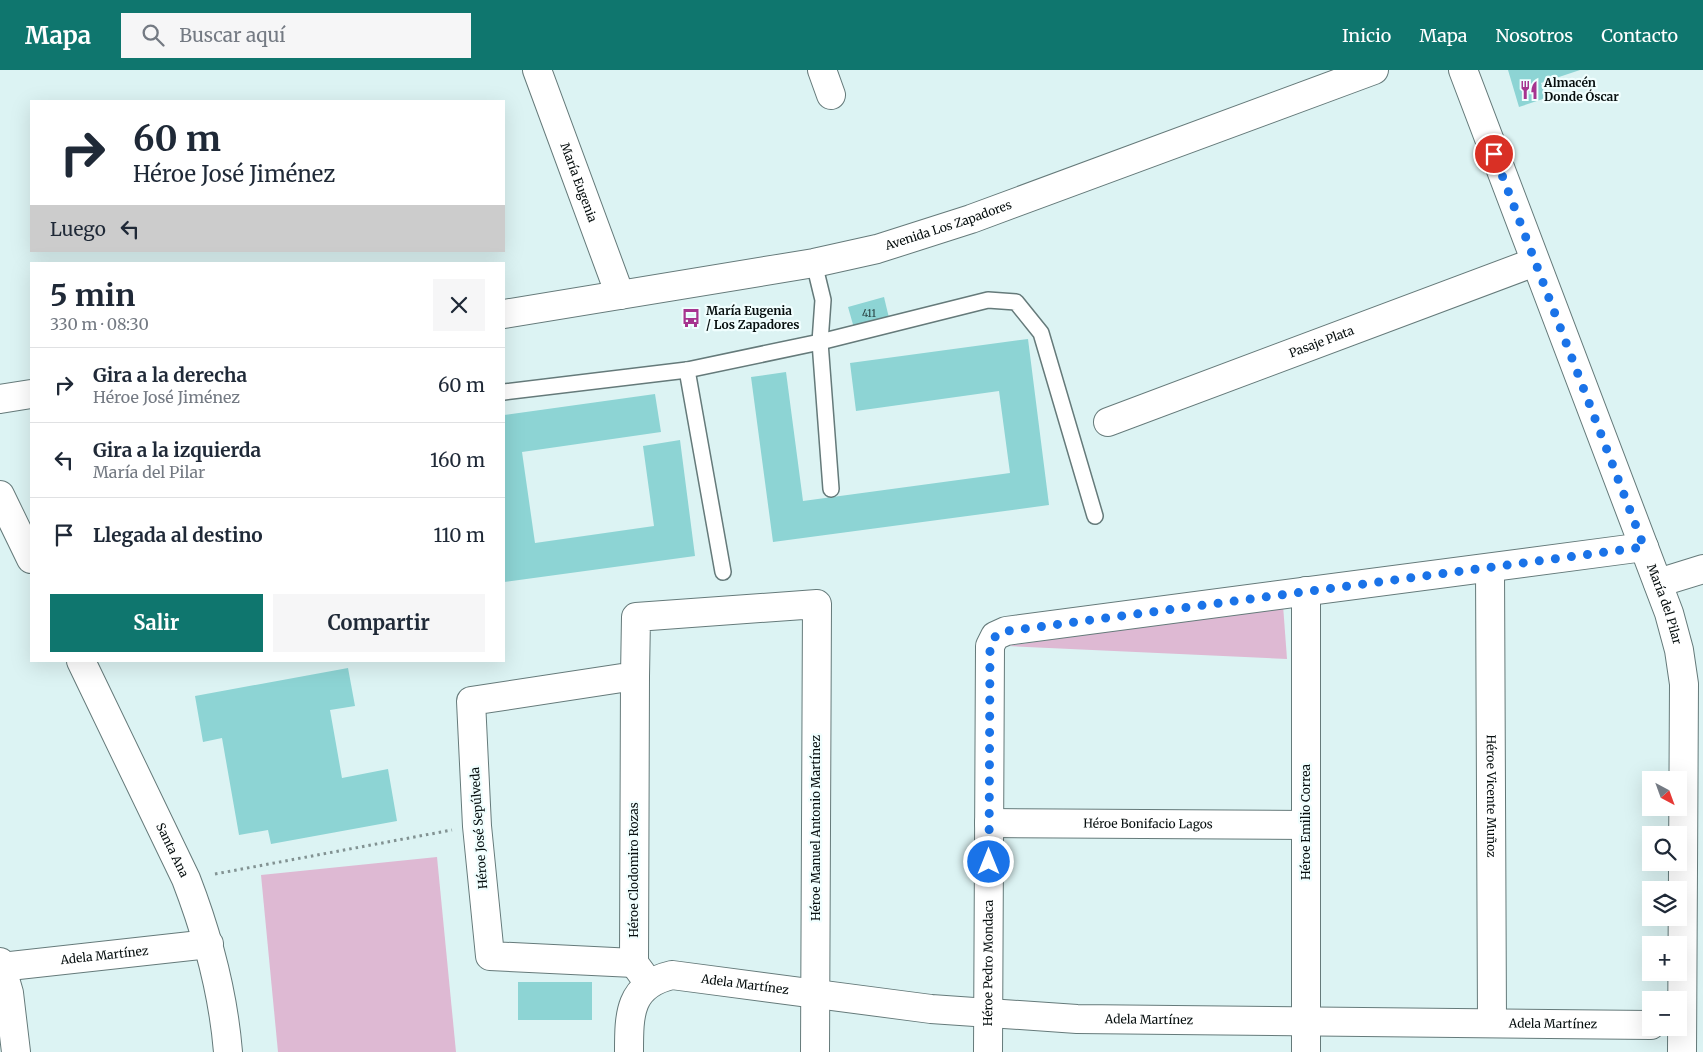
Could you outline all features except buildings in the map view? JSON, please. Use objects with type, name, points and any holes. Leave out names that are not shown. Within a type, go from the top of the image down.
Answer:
[{"type":"street","name":"María Eugenia","points":[[537,70],[620,295]]},
{"type":"street","points":[[822,70],[831,95]]},
{"type":"street","name":"Avenida Los Zapadores","points":[[505,314],[814,262],[877,249],[971,219],[1374,70]]},
{"type":"street","name":"María del Pilar","points":[[1463,70],[1658,583],[1680,650],[1684,684],[1688,1025],[1682,1052]]},
{"type":"street","name":"Pasaje Plata","points":[[1108,422],[1535,262]]},
{"type":"street","points":[[0,399],[30,394]]},
{"type":"street","points":[[0,495],[30,557]]},
{"type":"street","points":[[1306,591],[1644,547]]},
{"type":"street","name":"Héroe Vicente Muñoz","points":[[1490,568],[1492,1023]]},
{"type":"street","points":[[1658,583],[1703,569]]},
{"type":"street","name":"Héroe Pedro Mondaca","points":[[988,1052],[990,646],[995,636],[1006,631],[1306,591]]},
{"type":"street","name":"Héroe Emilio Correa","points":[[1306,591],[1306,1052]]},
{"type":"street","name":"Héroe Clodomiro Rozas","points":[[641,973],[635,676],[636,617],[817,604]]},
{"type":"street","name":"Héroe Manuel Antonio Martínez","points":[[815,1052],[817,604]]},
{"type":"street","name":"Santa Ana","points":[[81,662],[186,879],[209,944],[225,1014],[228,1052]]},
{"type":"street","name":"Héroe José Sepúlveda","points":[[490,956],[477,826],[471,701],[635,676]]},
{"type":"street","name":"Héroe Bonifacio Lagos","points":[[989,823],[1306,825]]},
{"type":"street","name":"Adela Martínez","points":[[1,965],[209,944]]},
{"type":"street","name":"Adela Martínez","points":[[490,956],[641,973],[660,978],[684,975],[816,995],[988,1014],[1166,1021],[1642,1024]]},
{"type":"street","points":[[1,965],[9,993],[16,1052]]},
{"type":"street","points":[[628,1052],[631,1010],[641,991],[641,973]]},
{"type":"lane","points":[[814,262],[823,300],[820,342],[831,489]]},
{"type":"lane","points":[[505,392],[687,370],[820,342],[988,300],[1016,302],[1041,333],[1095,516]]},
{"type":"lane","points":[[687,370],[723,572]]},
{"type":"path","points":[[215,874],[477,826]]},
{"type":"shaded area","points":[[1283,605],[1287,659],[1007,646]]},
{"type":"shaded area","points":[[437,857],[456,1052],[278,1052],[261,875]]},
{"type":"place","name":"Almacén Donde Óscar","points":[[1529,90]]},
{"type":"place","name":"María Eugenia / Los Zapadores","points":[[691,318]]},
{"type":"route","points":[[989,862],[990,646],[992,640],[1000,632],[1644,547],[1494,154]]}]
